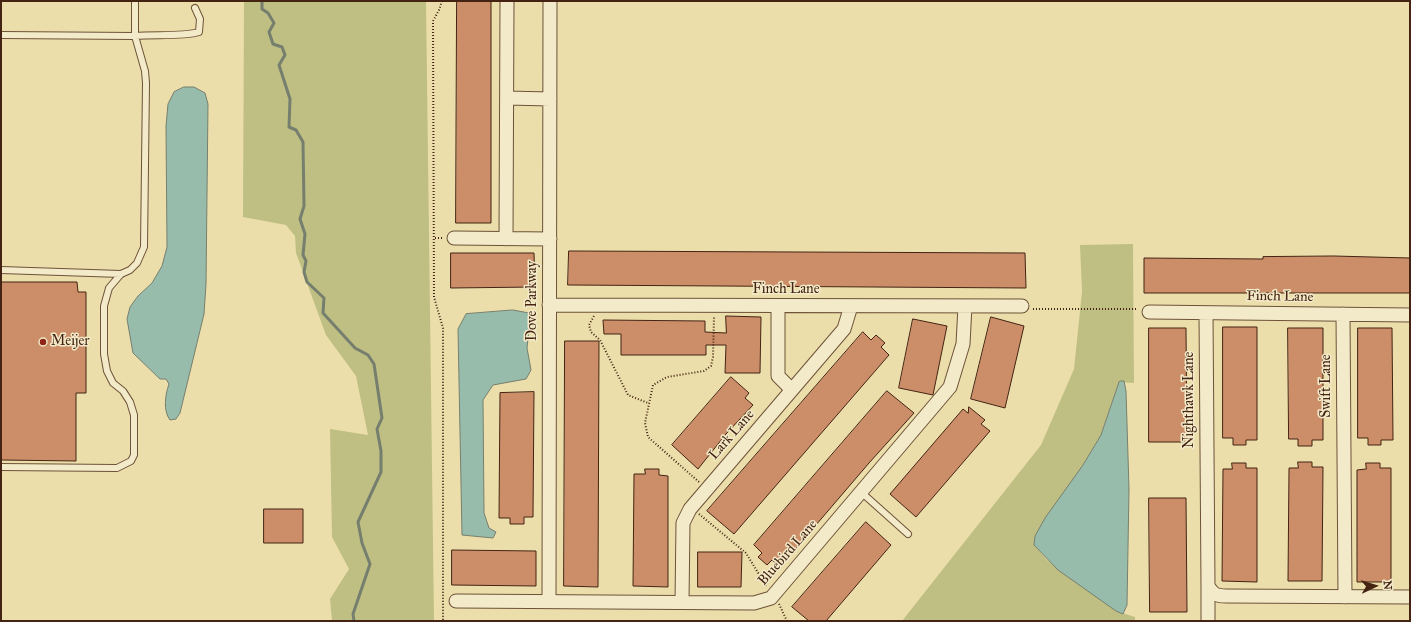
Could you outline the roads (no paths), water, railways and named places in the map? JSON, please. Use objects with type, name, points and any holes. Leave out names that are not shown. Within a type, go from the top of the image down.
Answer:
[{"type":"street","points":[[506,239],[507,1]]},
{"type":"street","name":"Dove Parkway","points":[[549,602],[550,1]]},
{"type":"street","points":[[507,98],[550,99]]},
{"type":"street","points":[[454,238],[550,239]]},
{"type":"street","name":"Finch Lane","points":[[549,305],[1022,306]]},
{"type":"street","points":[[778,306],[778,376],[792,390]]},
{"type":"street","name":"Lark Lane","points":[[682,602],[683,523],[691,507],[844,329],[851,306]]},
{"type":"street","name":"Bluebird Lane","points":[[456,601],[754,603],[771,598],[950,387],[963,344],[965,306]]},
{"type":"street","name":"Finch Lane","points":[[1149,312],[1410,315]]},
{"type":"street","name":"Nighthawk Lane","points":[[1206,313],[1208,621]]},
{"type":"street","name":"Swift Lane","points":[[1342,314],[1342,457],[1345,597]]},
{"type":"street","points":[[1208,586],[1212,593],[1218,596],[1410,597]]},
{"type":"lane","points":[[1,467],[117,468],[130,462],[135,447],[134,415],[130,402],[123,391],[113,383],[107,370],[104,354],[104,306],[109,288],[121,274],[130,270],[137,263],[144,246],[146,82],[142,58],[135,36],[135,1]]},
{"type":"lane","points":[[1,35],[135,36],[154,34],[191,34],[199,32],[200,19],[195,8]]},
{"type":"lane","points":[[1,270],[121,274]]},
{"type":"lane","points":[[861,492],[908,534]]},
{"type":"waterway","points":[[262,1],[262,9],[268,13],[274,23],[269,32],[273,44],[282,47],[285,55],[279,65],[290,99],[289,127],[296,130],[303,142],[304,206],[300,219],[305,234],[303,255],[306,261],[304,272],[307,282],[324,298],[323,313],[355,348],[368,355],[374,364],[382,418],[377,429],[381,451],[381,472],[358,522],[362,543],[370,564],[353,614],[354,621]]},
{"type":"place","name":"Meijer","points":[[43,342]]}]
